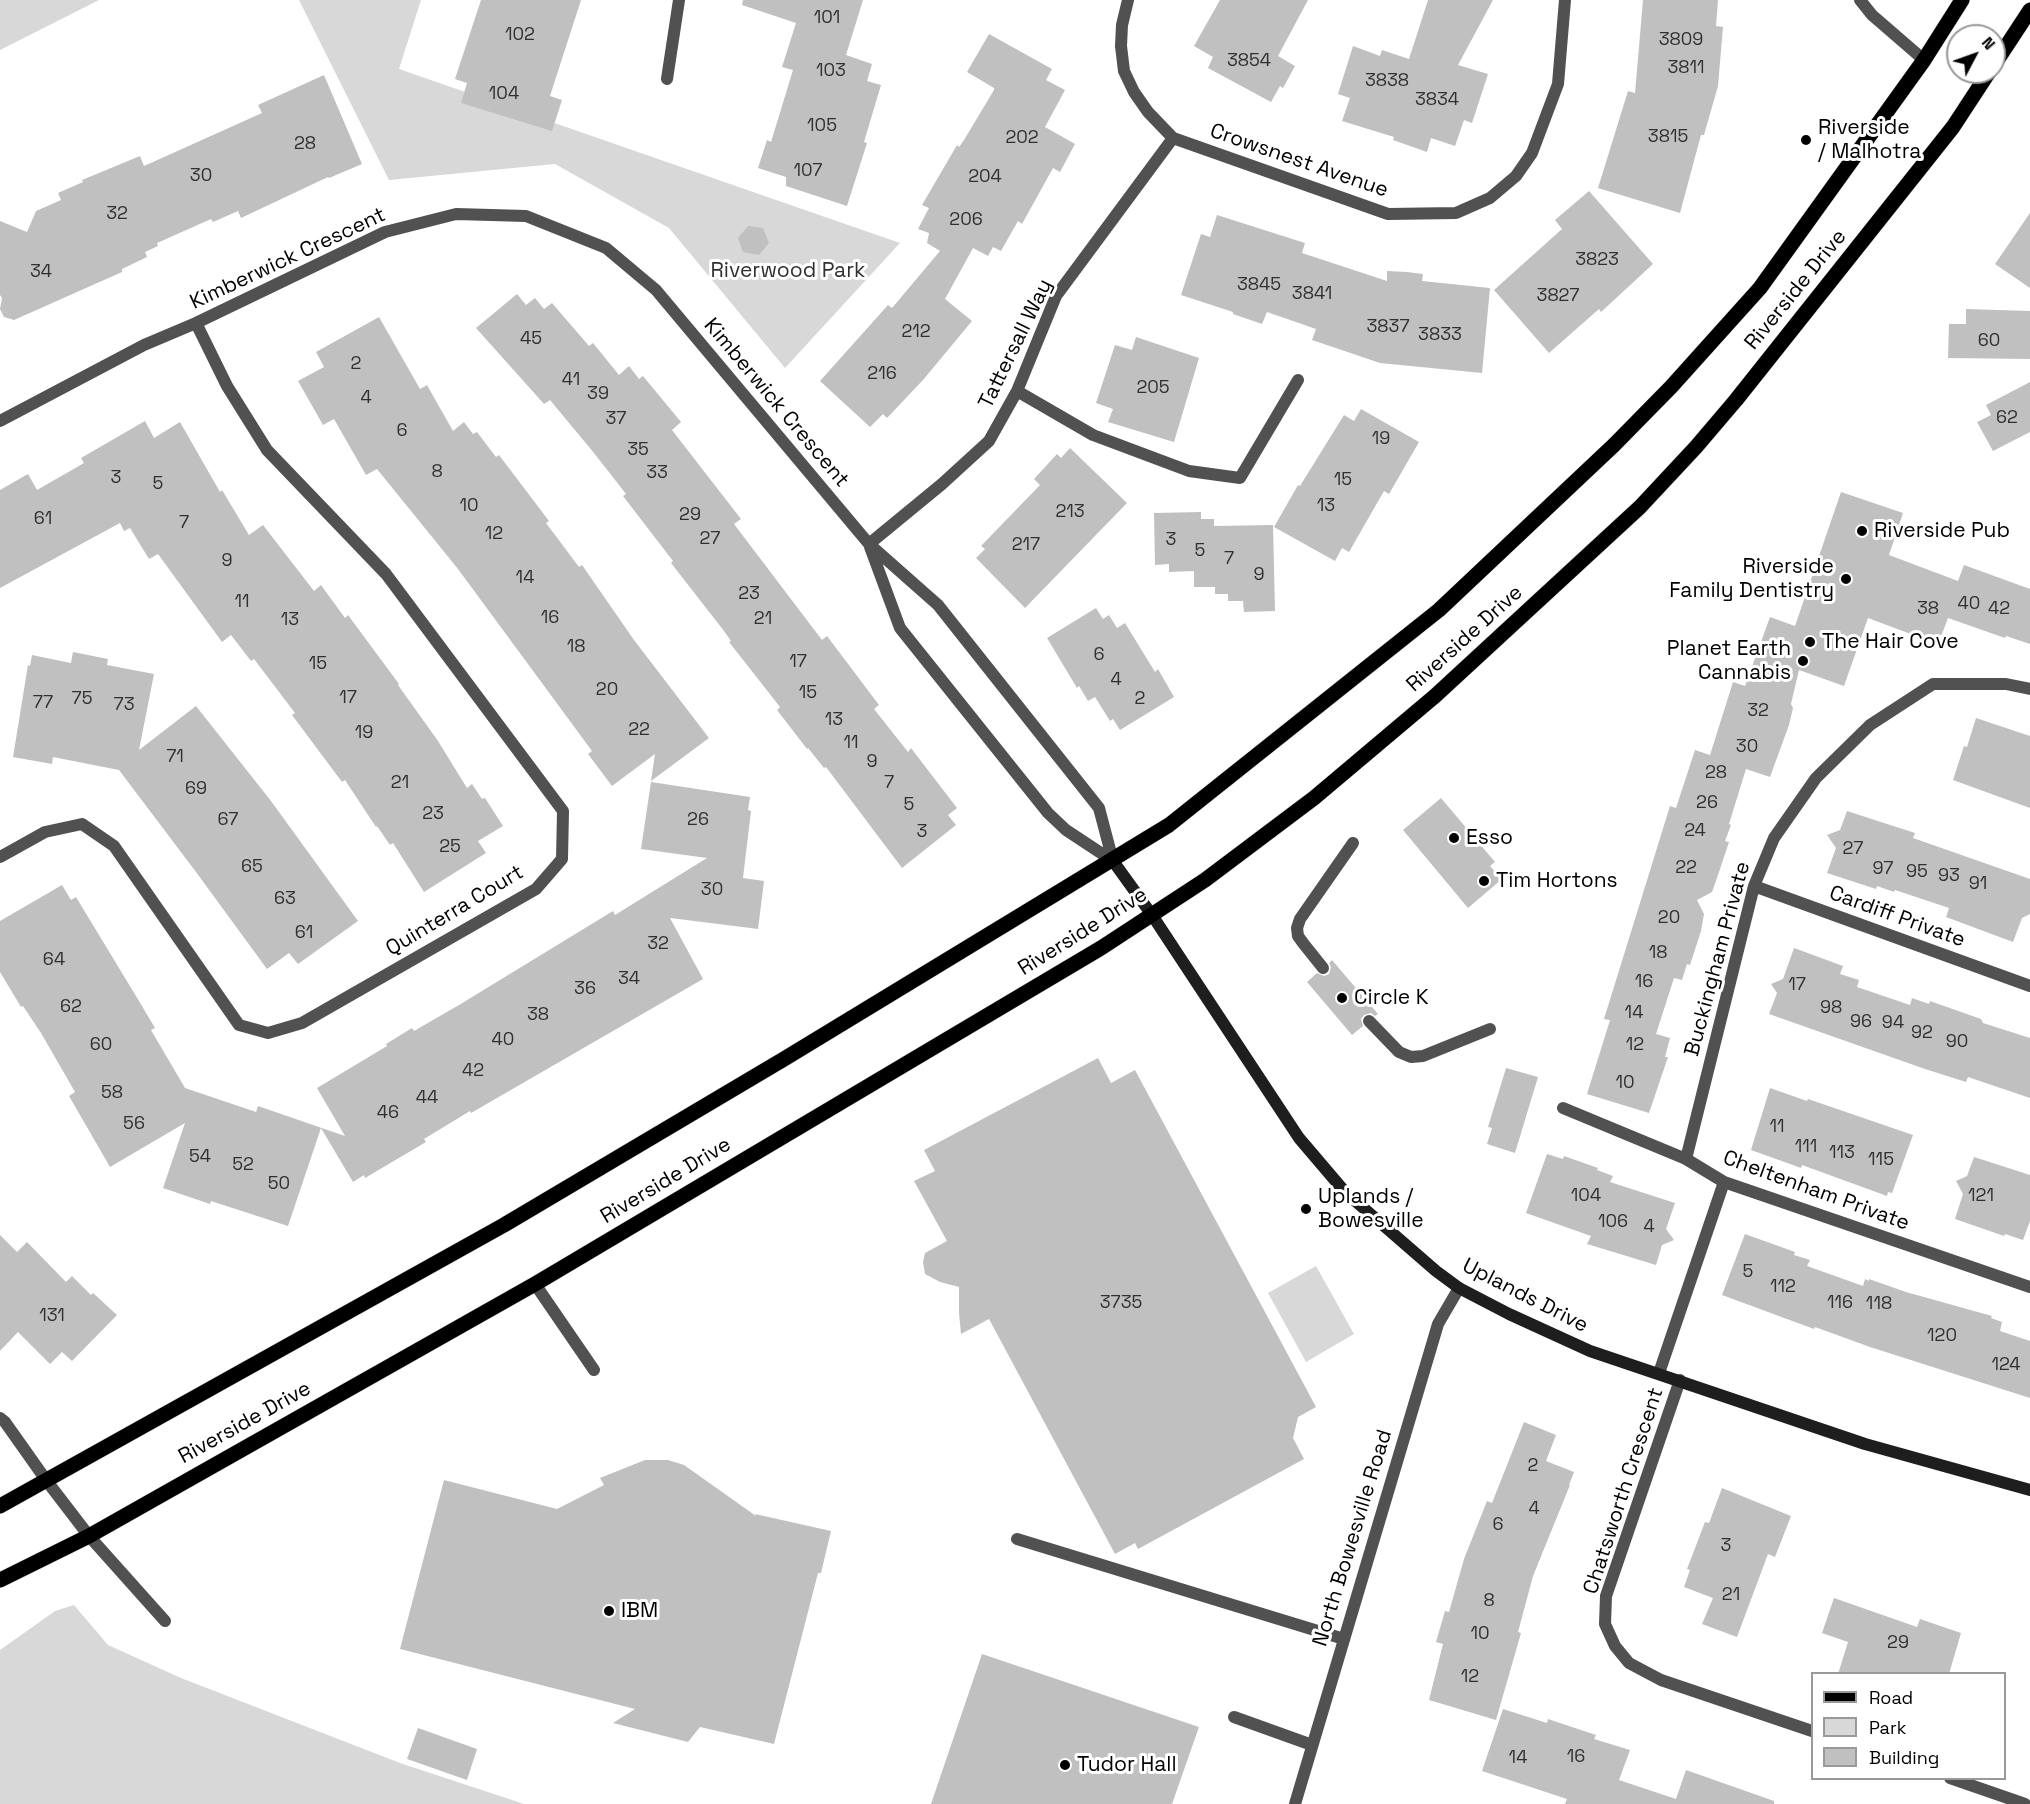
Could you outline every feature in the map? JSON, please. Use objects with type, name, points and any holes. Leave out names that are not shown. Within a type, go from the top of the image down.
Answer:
[{"type":"main road","name":"Riverside Drive","points":[[0,1506],[504,1225],[1113,861],[1169,825],[1439,610],[1614,445],[1671,387],[1760,288],[1924,60],[1962,0]]},
{"type":"main road","points":[[2006,47],[2030,10]]},
{"type":"main road","name":"Riverside Drive","points":[[0,1580],[89,1536],[534,1284],[1101,948],[1205,880],[1323,791],[1435,696],[1640,507],[1696,447],[1953,127],[1981,84]]},
{"type":"street","points":[[668,79],[679,0]]},
{"type":"street","name":"Crowsnest Avenue","points":[[1128,0],[1122,25],[1124,71],[1134,92],[1148,112],[1173,138],[1388,214],[1456,213],[1490,198],[1516,176],[1532,153],[1558,84],[1565,0]]},
{"type":"street","points":[[1860,0],[1872,15],[1924,60]]},
{"type":"street","name":"Tattersall Way","points":[[869,544],[942,484],[989,441],[1017,391],[1056,296],[1173,138]]},
{"type":"street","name":"Kimberwick Crescent","points":[[0,421],[144,345],[196,323],[385,232],[456,214],[526,216],[606,248],[656,290],[869,544],[938,605],[1098,808],[1113,861]]},
{"type":"street","name":"Quinterra Court","points":[[0,857],[45,832],[82,824],[114,846],[238,1025],[268,1033],[302,1023],[536,889],[562,859],[564,811],[386,574],[267,450],[227,386],[196,323]]},
{"type":"street","points":[[1017,391],[1093,435],[1189,471],[1239,478],[1298,380]]},
{"type":"street","name":"Kimberwick Crescent","points":[[869,544],[900,628],[1048,813],[1066,830],[1113,861]]},
{"type":"street","name":"Buckingham Private","points":[[1686,1159],[1754,886],[1774,838],[1816,778],[1870,725],[1933,684],[2006,684],[2030,689]]},
{"type":"street","points":[[1323,968],[1298,936],[1299,919],[1353,843]]},
{"type":"street","name":"Uplands Drive","points":[[1113,861],[1152,915],[1299,1138],[1345,1192],[1436,1271],[1459,1288],[1590,1351],[1865,1444],[2030,1490]]},
{"type":"street","name":"Cardiff Private","points":[[1754,886],[2028,985]]},
{"type":"street","points":[[1369,1021],[1399,1052],[1411,1057],[1423,1056],[1490,1029]]},
{"type":"street","name":"Cheltenham Private","points":[[1563,1108],[1686,1159],[1724,1182],[2030,1287]]},
{"type":"street","points":[[1659,1373],[1724,1182]]},
{"type":"street","points":[[534,1284],[594,1370]]},
{"type":"street","name":"North Bowesville Road","points":[[1294,1804],[1438,1324],[1459,1288]]},
{"type":"street","name":"Chatsworth Crescent","points":[[1680,1380],[1606,1596],[1605,1624],[1615,1646],[1629,1663],[1653,1676],[1811,1731]]},
{"type":"street","points":[[0,1418],[89,1536],[165,1621]]},
{"type":"street","points":[[1017,1539],[1344,1638]]},
{"type":"street","points":[[1234,1717],[1312,1745]]},
{"type":"street","points":[[1953,1780],[2025,1804]]},
{"type":"green space","points":[[0,0],[99,0],[0,50]]},
{"type":"green space","name":"Riverwood Park","points":[[299,0],[421,0],[399,69],[900,243],[785,368],[669,228],[555,164],[389,180]]},
{"type":"green space","points":[[1316,1266],[1354,1334],[1306,1362],[1268,1293]]},
{"type":"green space","points":[[74,1605],[108,1645],[181,1678],[400,1763],[524,1804],[0,1804],[0,1650],[55,1611]]},
{"type":"building","points":[[481,0],[581,0],[550,96],[562,100],[552,131],[461,103],[467,83],[455,79]]},
{"type":"building","points":[[743,0],[863,0],[846,55],[872,64],[867,81],[881,85],[864,142],[867,143],[847,206],[786,186],[786,177],[758,168],[767,140],[771,142],[793,70],[782,67],[796,23],[742,5]]},
{"type":"building","points":[[1220,0],[1308,0],[1278,56],[1295,66],[1283,88],[1280,86],[1271,102],[1208,68],[1213,57],[1194,46]]},
{"type":"building","points":[[1428,0],[1493,0],[1458,65],[1488,74],[1472,123],[1464,120],[1455,146],[1431,138],[1427,152],[1393,140],[1394,137],[1342,121],[1350,98],[1338,94],[1353,46],[1380,56],[1382,50],[1409,59]]},
{"type":"building","points":[[1643,0],[1718,0],[1716,26],[1723,27],[1718,86],[1704,135],[1701,135],[1680,213],[1598,188],[1628,91],[1635,93]]},
{"type":"building","points":[[989,34],[1052,69],[1046,80],[1065,90],[1045,127],[1075,144],[1060,172],[1053,168],[1022,224],[1018,221],[1001,251],[993,247],[988,256],[973,248],[945,299],[972,321],[923,380],[887,418],[883,414],[870,427],[820,381],[888,305],[892,308],[940,251],[927,243],[929,233],[918,229],[929,208],[922,205],[957,145],[959,147],[964,140],[994,90],[967,72]]},
{"type":"building","points":[[324,75],[362,164],[328,177],[241,218],[238,211],[213,222],[211,219],[157,243],[158,246],[145,252],[147,257],[122,269],[122,272],[14,320],[4,317],[0,309],[2,298],[0,295],[0,221],[27,232],[36,211],[61,200],[58,193],[83,182],[82,180],[140,156],[144,166],[262,113],[258,105]]},
{"type":"building","points":[[1589,191],[1653,264],[1601,312],[1599,309],[1549,353],[1494,290],[1562,229],[1555,220]]},
{"type":"building","points":[[2030,213],[2030,288],[1995,264]]},
{"type":"building","points":[[1217,215],[1305,243],[1302,253],[1387,281],[1387,271],[1407,272],[1423,274],[1422,281],[1490,288],[1482,373],[1380,363],[1312,340],[1316,329],[1267,312],[1262,324],[1181,295],[1201,234],[1210,237]]},
{"type":"building","points":[[748,226],[763,228],[769,243],[759,255],[743,252],[738,238]]},
{"type":"building","points":[[517,294],[526,305],[535,298],[544,309],[552,303],[589,346],[593,343],[619,375],[629,366],[639,379],[643,376],[681,422],[672,430],[741,519],[734,524],[822,640],[827,636],[879,705],[874,709],[908,752],[911,748],[957,808],[948,815],[956,825],[902,868],[826,767],[824,768],[807,749],[777,710],[780,707],[671,563],[673,561],[623,496],[626,494],[594,453],[550,400],[544,404],[476,328]]},
{"type":"building","points":[[1966,309],[2030,311],[2030,359],[1948,358],[1949,324],[1966,324]]},
{"type":"building","points":[[379,317],[420,389],[427,385],[453,431],[464,422],[473,434],[477,432],[496,457],[499,455],[549,521],[546,523],[579,567],[582,565],[634,640],[709,738],[651,781],[655,754],[612,786],[588,754],[592,751],[458,569],[377,469],[366,475],[334,419],[323,425],[298,381],[324,367],[316,352]]},
{"type":"building","points":[[1136,337],[1199,358],[1174,442],[1108,422],[1113,409],[1096,403],[1115,345],[1132,350]]},
{"type":"building","points":[[2030,382],[2030,432],[1993,451],[1977,422],[1991,415],[1986,405]]},
{"type":"building","points":[[1361,409],[1419,442],[1389,494],[1384,491],[1349,552],[1342,548],[1335,561],[1274,527],[1298,485],[1300,486],[1344,415],[1354,421]]},
{"type":"building","points":[[145,421],[154,438],[180,422],[220,492],[222,490],[249,535],[263,525],[314,591],[321,585],[345,618],[348,615],[399,684],[467,788],[472,784],[482,799],[485,798],[503,826],[478,841],[486,853],[424,892],[393,843],[390,845],[376,827],[345,780],[342,782],[292,715],[295,713],[254,659],[251,661],[231,635],[222,642],[158,554],[149,559],[130,528],[124,531],[120,523],[0,588],[0,490],[28,474],[37,490],[84,463],[81,458]]},
{"type":"building","points":[[1070,448],[1127,503],[1025,608],[976,558],[985,549],[981,546],[1040,485],[1034,479],[1057,454],[1061,458]]},
{"type":"building","points":[[1841,492],[1903,513],[1889,555],[1958,581],[1964,565],[2030,589],[2030,644],[2006,636],[2005,638],[1948,618],[1942,634],[1934,641],[1868,618],[1844,686],[1799,670],[1789,725],[1770,777],[1746,769],[1725,841],[1729,842],[1712,892],[1697,900],[1704,914],[1701,931],[1690,965],[1687,964],[1682,980],[1674,978],[1656,1034],[1670,1038],[1665,1057],[1668,1057],[1649,1113],[1587,1094],[1610,1020],[1604,1019],[1670,806],[1676,808],[1695,750],[1710,755],[1733,682],[1745,686],[1770,617],[1795,626]]},
{"type":"building","points":[[1201,512],[1201,519],[1214,519],[1214,526],[1273,525],[1275,611],[1244,612],[1243,601],[1228,601],[1228,594],[1215,594],[1215,587],[1194,587],[1194,571],[1169,572],[1169,564],[1155,565],[1154,513]]},
{"type":"building","points":[[1096,608],[1103,619],[1109,615],[1117,628],[1125,623],[1155,672],[1158,669],[1174,697],[1120,730],[1113,719],[1110,721],[1095,697],[1088,701],[1079,686],[1077,688],[1047,638]]},
{"type":"building","points":[[73,652],[108,659],[107,665],[154,674],[139,750],[196,706],[271,801],[358,921],[298,964],[289,953],[267,969],[119,770],[53,757],[52,764],[13,757],[28,665],[30,666],[32,655],[71,663]]},
{"type":"building","points":[[1976,718],[2030,736],[2030,808],[1953,780]]},
{"type":"building","points":[[651,782],[750,797],[748,810],[751,811],[743,878],[764,881],[758,929],[670,918],[703,979],[471,1113],[470,1111],[424,1139],[426,1142],[365,1178],[364,1175],[353,1182],[321,1128],[288,1226],[163,1188],[185,1123],[110,1167],[69,1096],[75,1092],[41,1033],[23,1006],[21,1007],[0,972],[0,921],[62,885],[71,900],[76,897],[155,1028],[151,1030],[185,1088],[256,1112],[258,1106],[345,1136],[317,1088],[387,1046],[386,1044],[412,1028],[414,1031],[613,911],[615,915],[707,858],[641,849]]},
{"type":"building","points":[[1441,798],[1495,862],[1490,866],[1502,879],[1468,908],[1403,830]]},
{"type":"building","points":[[1847,811],[1915,833],[1913,838],[2030,879],[2030,914],[2022,918],[2013,942],[1946,917],[1949,908],[1895,890],[1894,892],[1877,886],[1876,889],[1827,873],[1836,848],[1827,835],[1840,830]]},
{"type":"building","points":[[1794,948],[1843,966],[1840,974],[1859,980],[1857,987],[1910,1005],[1912,998],[1929,1004],[1930,1001],[1981,1019],[1983,1023],[2030,1038],[2030,1098],[1968,1077],[1966,1082],[1925,1069],[1769,1014],[1777,993],[1771,984],[1783,979]]},
{"type":"building","name":"Circle K","points":[[1332,960],[1378,1014],[1364,1015],[1361,1019],[1363,1026],[1352,1035],[1307,982],[1317,973],[1324,976],[1329,974],[1331,967],[1329,963]]},
{"type":"building","points":[[1098,1058],[1111,1083],[1135,1070],[1316,1407],[1298,1417],[1293,1438],[1304,1459],[1138,1549],[1135,1543],[1115,1554],[989,1319],[961,1334],[959,1287],[940,1282],[925,1274],[923,1262],[925,1253],[947,1241],[914,1181],[935,1171],[924,1150]]},
{"type":"building","points":[[1506,1068],[1538,1077],[1515,1153],[1487,1144],[1492,1128],[1488,1127]]},
{"type":"building","points":[[1770,1088],[1913,1135],[1892,1193],[1888,1192],[1887,1196],[1802,1165],[1801,1168],[1751,1150]]},
{"type":"building","points":[[1547,1154],[1563,1159],[1564,1156],[1598,1168],[1597,1170],[1613,1176],[1610,1182],[1675,1203],[1666,1229],[1674,1240],[1662,1245],[1656,1265],[1587,1244],[1591,1236],[1526,1213]]},
{"type":"building","points":[[1974,1157],[2030,1175],[2030,1221],[2023,1240],[1955,1219],[1963,1194],[1956,1181],[1967,1176]]},
{"type":"building","points":[[1745,1234],[1795,1252],[1794,1255],[1810,1260],[1807,1266],[1863,1286],[1865,1279],[1869,1281],[1869,1279],[1992,1316],[1991,1318],[2002,1322],[2000,1331],[2030,1341],[2030,1398],[1815,1327],[1814,1329],[1722,1295]]},
{"type":"building","points":[[0,1235],[17,1252],[27,1242],[66,1282],[72,1276],[91,1295],[93,1293],[117,1315],[72,1361],[62,1352],[50,1364],[18,1332],[0,1351]]},
{"type":"building","points":[[1524,1422],[1556,1435],[1546,1461],[1574,1472],[1533,1576],[1518,1632],[1521,1633],[1496,1720],[1429,1700],[1443,1644],[1436,1642],[1445,1611],[1449,1612],[1464,1559],[1487,1501],[1492,1503]]},
{"type":"building","name":"IBM","points":[[645,1460],[668,1460],[684,1465],[756,1516],[755,1514],[831,1531],[774,1744],[700,1727],[688,1742],[613,1723],[635,1709],[400,1649],[444,1480],[557,1509],[604,1485],[600,1478]]},
{"type":"building","points":[[1722,1488],[1791,1516],[1775,1557],[1768,1554],[1737,1637],[1702,1624],[1713,1598],[1684,1587],[1690,1570],[1687,1569],[1705,1522],[1709,1523]]},
{"type":"building","points":[[1834,1598],[1917,1627],[1920,1619],[1961,1633],[1950,1672],[1839,1672],[1848,1642],[1822,1633]]},
{"type":"building","name":"Tudor Hall","points":[[982,1654],[1199,1727],[1172,1804],[931,1804]]},
{"type":"building","points":[[1503,1709],[1547,1723],[1548,1719],[1596,1735],[1594,1739],[1630,1750],[1619,1780],[1676,1799],[1686,1770],[1774,1801],[1774,1804],[1565,1804],[1567,1799],[1482,1771]]},
{"type":"building","points":[[418,1728],[477,1749],[467,1780],[407,1759]]},
{"type":"place","name":"Riverside / Malhotra","points":[[1806,140]]},
{"type":"place","name":"Riverside Pub","points":[[1862,531]]},
{"type":"place","name":"Riverside Family Dentistry","points":[[1846,579]]},
{"type":"place","name":"The Hair Cove","points":[[1810,642]]},
{"type":"place","name":"Planet Earth Cannabis","points":[[1803,661]]},
{"type":"place","name":"Esso","points":[[1454,838]]},
{"type":"place","name":"Tim Hortons","points":[[1484,881]]},
{"type":"place","name":"Circle K","points":[[1342,998]]},
{"type":"place","name":"Uplands / Bowesville","points":[[1306,1209]]},
{"type":"place","name":"IBM","points":[[609,1611]]},
{"type":"place","name":"Tudor Hall","points":[[1065,1765]]}]
